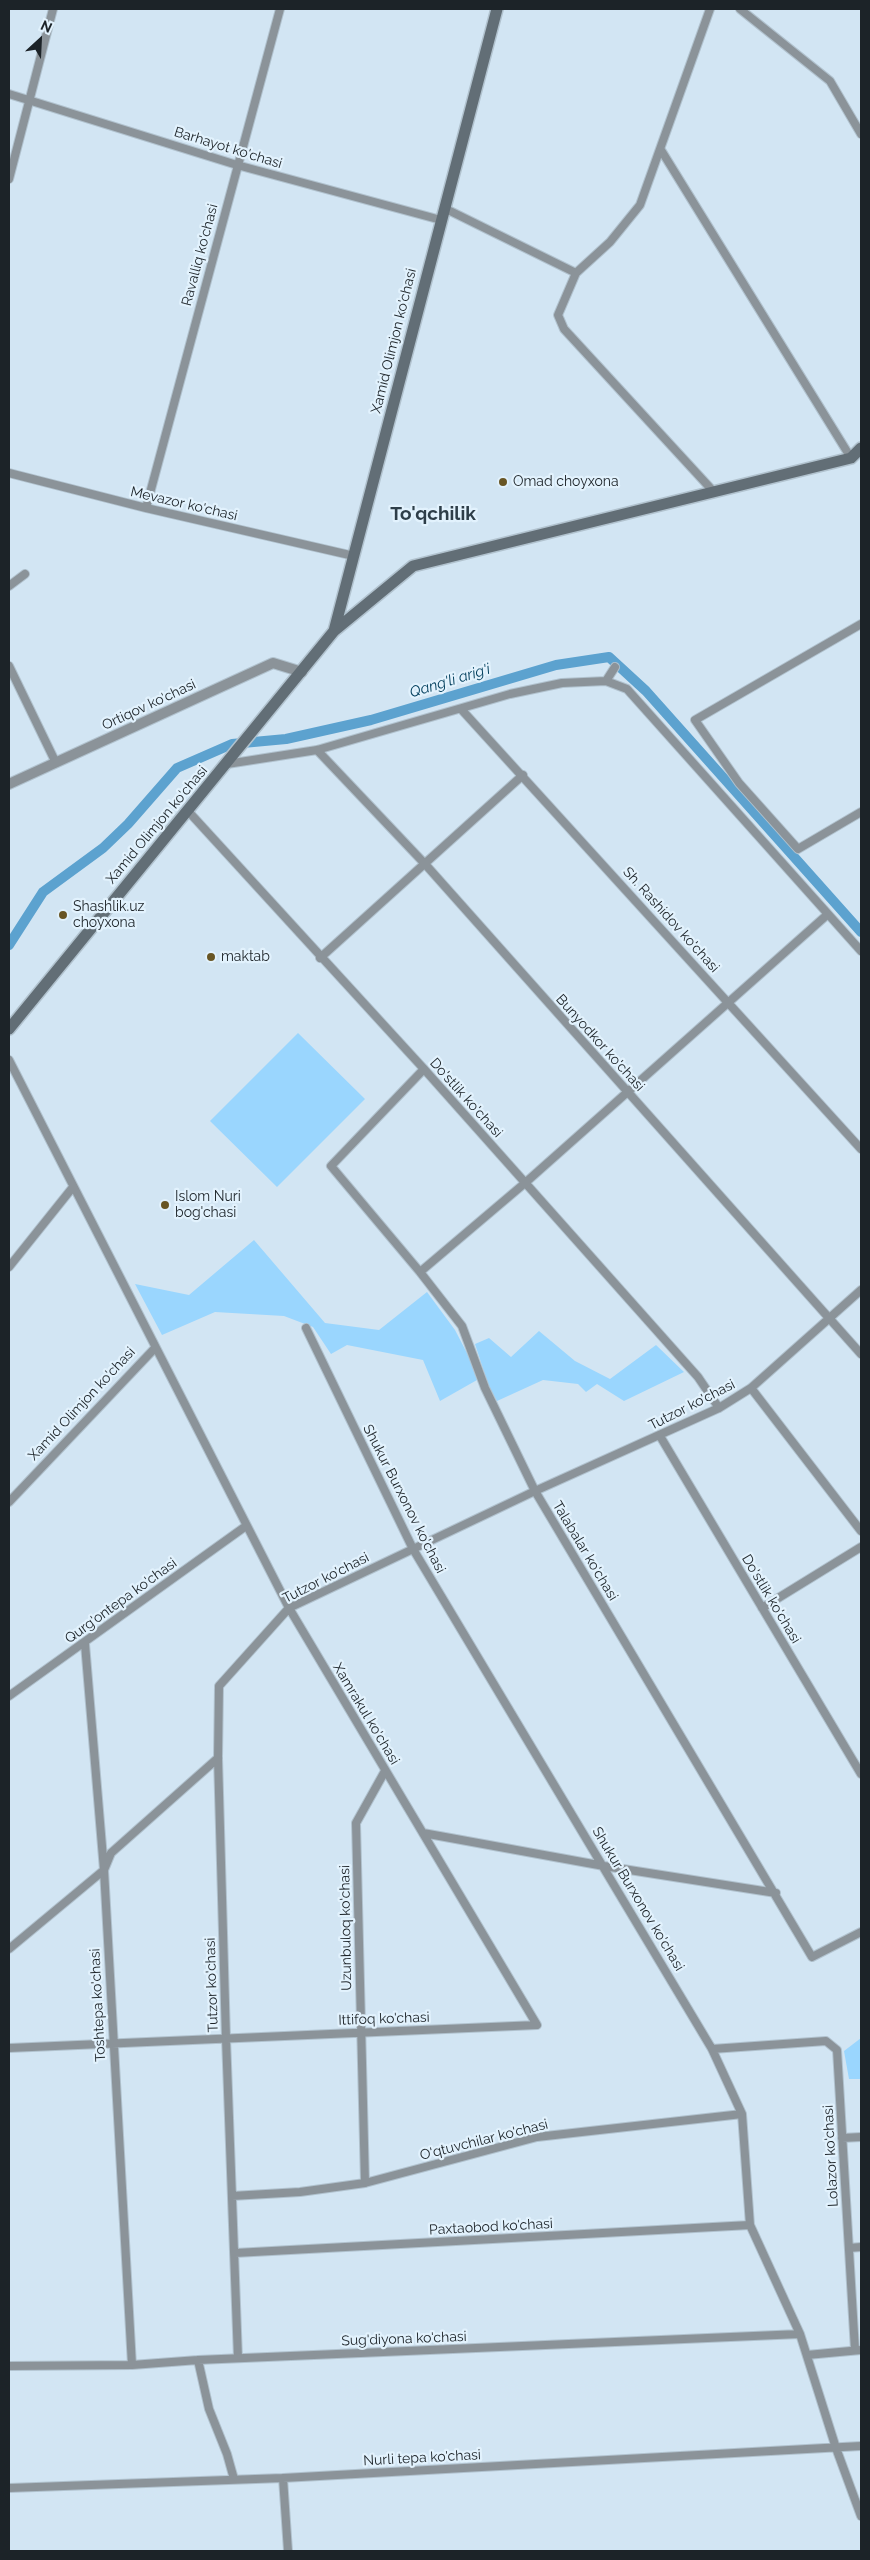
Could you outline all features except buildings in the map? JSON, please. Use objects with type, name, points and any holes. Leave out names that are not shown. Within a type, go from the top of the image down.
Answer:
[{"type":"main road","name":"Xamid Olimjon ko'chasi","points":[[9,1029],[239,750],[334,631],[497,9]]},
{"type":"main road","points":[[334,631],[413,566],[851,458],[861,448]]},
{"type":"street","points":[[9,179],[28,99],[53,9]]},
{"type":"street","name":"Ravalliq ko'chasi","points":[[146,508],[280,9]]},
{"type":"street","points":[[710,9],[640,205],[610,242],[576,273],[558,315],[564,330],[713,491]]},
{"type":"street","points":[[740,9],[830,80],[861,134]]},
{"type":"street","name":"Barhayot ko'chasi","points":[[9,94],[237,165],[441,220]]},
{"type":"street","points":[[661,150],[851,458]]},
{"type":"street","points":[[444,208],[576,273]]},
{"type":"street","name":"Mevazor ko'chasi","points":[[9,473],[146,508],[354,556]]},
{"type":"street","points":[[9,586],[25,574]]},
{"type":"street","points":[[861,624],[695,720],[739,783],[798,849],[861,812]]},
{"type":"street","name":"Ortiqov ko'chasi","points":[[9,784],[272,663],[302,672]]},
{"type":"street","points":[[9,666],[56,763]]},
{"type":"street","points":[[606,681],[615,667]]},
{"type":"street","points":[[227,764],[316,750],[510,694],[562,683],[606,681],[626,689],[861,951]]},
{"type":"street","name":"Sh. Rashidov ko'chasi","points":[[461,709],[861,1149]]},
{"type":"street","name":"Bunyodkor ko'chasi","points":[[316,750],[425,864],[861,1354]]},
{"type":"street","points":[[320,958],[523,775]]},
{"type":"street","name":"Do'stlik ko'chasi","points":[[188,811],[320,958],[424,1069],[698,1376],[719,1408]]},
{"type":"street","points":[[420,1272],[525,1183],[727,1001],[828,914]]},
{"type":"street","name":"Xamrakul ko'chasi","points":[[9,1060],[289,1608],[423,1833]]},
{"type":"street","name":"Talabalar ko'chasi","points":[[424,1069],[331,1166],[420,1272],[462,1326],[485,1388],[535,1491],[812,1957],[861,1932]]},
{"type":"street","points":[[9,1267],[73,1188]]},
{"type":"street","name":"Tutzor ko'chasi","points":[[238,2358],[218,1758],[219,1686],[289,1608],[535,1491],[719,1408],[751,1388],[861,1290]]},
{"type":"street","name":"Shukur Burxonov ko'chasi","points":[[306,1328],[413,1549],[712,2048],[742,2114],[750,2225],[800,2334],[836,2448],[861,2516]]},
{"type":"street","name":"Xamid Olimjon ko'chasi","points":[[9,1502],[155,1348]]},
{"type":"street","points":[[751,1388],[861,1531]]},
{"type":"street","name":"Do'stlik ko'chasi","points":[[660,1436],[861,1774]]},
{"type":"street","name":"Qurg'ontepa ko'chasi","points":[[9,1696],[246,1526]]},
{"type":"street","points":[[762,1608],[861,1547]]},
{"type":"street","name":"Toshtepa ko'chasi","points":[[84,1644],[104,1870],[132,2365]]},
{"type":"street","points":[[9,1949],[104,1870],[111,1853],[218,1758]]},
{"type":"street","name":"Uzunbuloq ko'chasi","points":[[366,2183],[356,1823],[385,1770]]},
{"type":"street","points":[[423,1833],[604,1866],[776,1894]]},
{"type":"street","name":"Ittifoq ko'chasi","points":[[9,2048],[537,2025],[423,1833]]},
{"type":"street","name":"Lolazor ko'chasi","points":[[712,2048],[826,2041],[837,2050],[849,2248],[858,2350]]},
{"type":"street","name":"O'qtuvchilar ko'chasi","points":[[232,2196],[300,2192],[366,2183],[537,2138],[742,2114]]},
{"type":"street","points":[[842,2138],[861,2137]]},
{"type":"street","name":"Paxtaobod ko'chasi","points":[[235,2254],[750,2225]]},
{"type":"street","points":[[849,2248],[861,2247]]},
{"type":"street","name":"Sug'diyona ko'chasi","points":[[9,2366],[132,2365],[238,2358],[800,2334]]},
{"type":"street","points":[[806,2355],[858,2350]]},
{"type":"street","points":[[198,2360],[209,2409],[227,2454],[234,2479]]},
{"type":"street","name":"Nurli tepa ko'chasi","points":[[9,2488],[283,2478],[861,2446]]},
{"type":"street","points":[[283,2478],[288,2551]]},
{"type":"shaded area","points":[[298,1033],[365,1099],[277,1187],[210,1121]]},
{"type":"shaded area","points":[[254,1240],[325,1323],[379,1330],[427,1292],[455,1330],[469,1357],[477,1380],[440,1401],[423,1360],[347,1345],[331,1354],[313,1327],[284,1316],[215,1312],[162,1335],[135,1284],[189,1295]]},
{"type":"shaded area","points":[[539,1331],[575,1361],[610,1379],[656,1345],[684,1372],[624,1401],[597,1384],[586,1392],[578,1384],[543,1380],[497,1401],[489,1387],[475,1344],[489,1338],[511,1357]]},
{"type":"shaded area","points":[[861,2038],[861,2079],[849,2079],[844,2051]]},
{"type":"waterway","name":"Qang'li arig'i","points":[[9,945],[43,892],[103,848],[128,824],[177,768],[232,744],[286,739],[371,720],[556,665],[609,657],[646,691],[861,932]]},
{"type":"place","name":"Omad choyxona","points":[[503,482]]},
{"type":"place","name":"Shashlik.uz choyxona","points":[[63,915]]},
{"type":"place","name":"maktab","points":[[211,957]]},
{"type":"place","name":"Islom Nuri bog'chasi","points":[[165,1205]]},
{"type":"district","name":"To'qchilik","points":[[433,514]]}]
